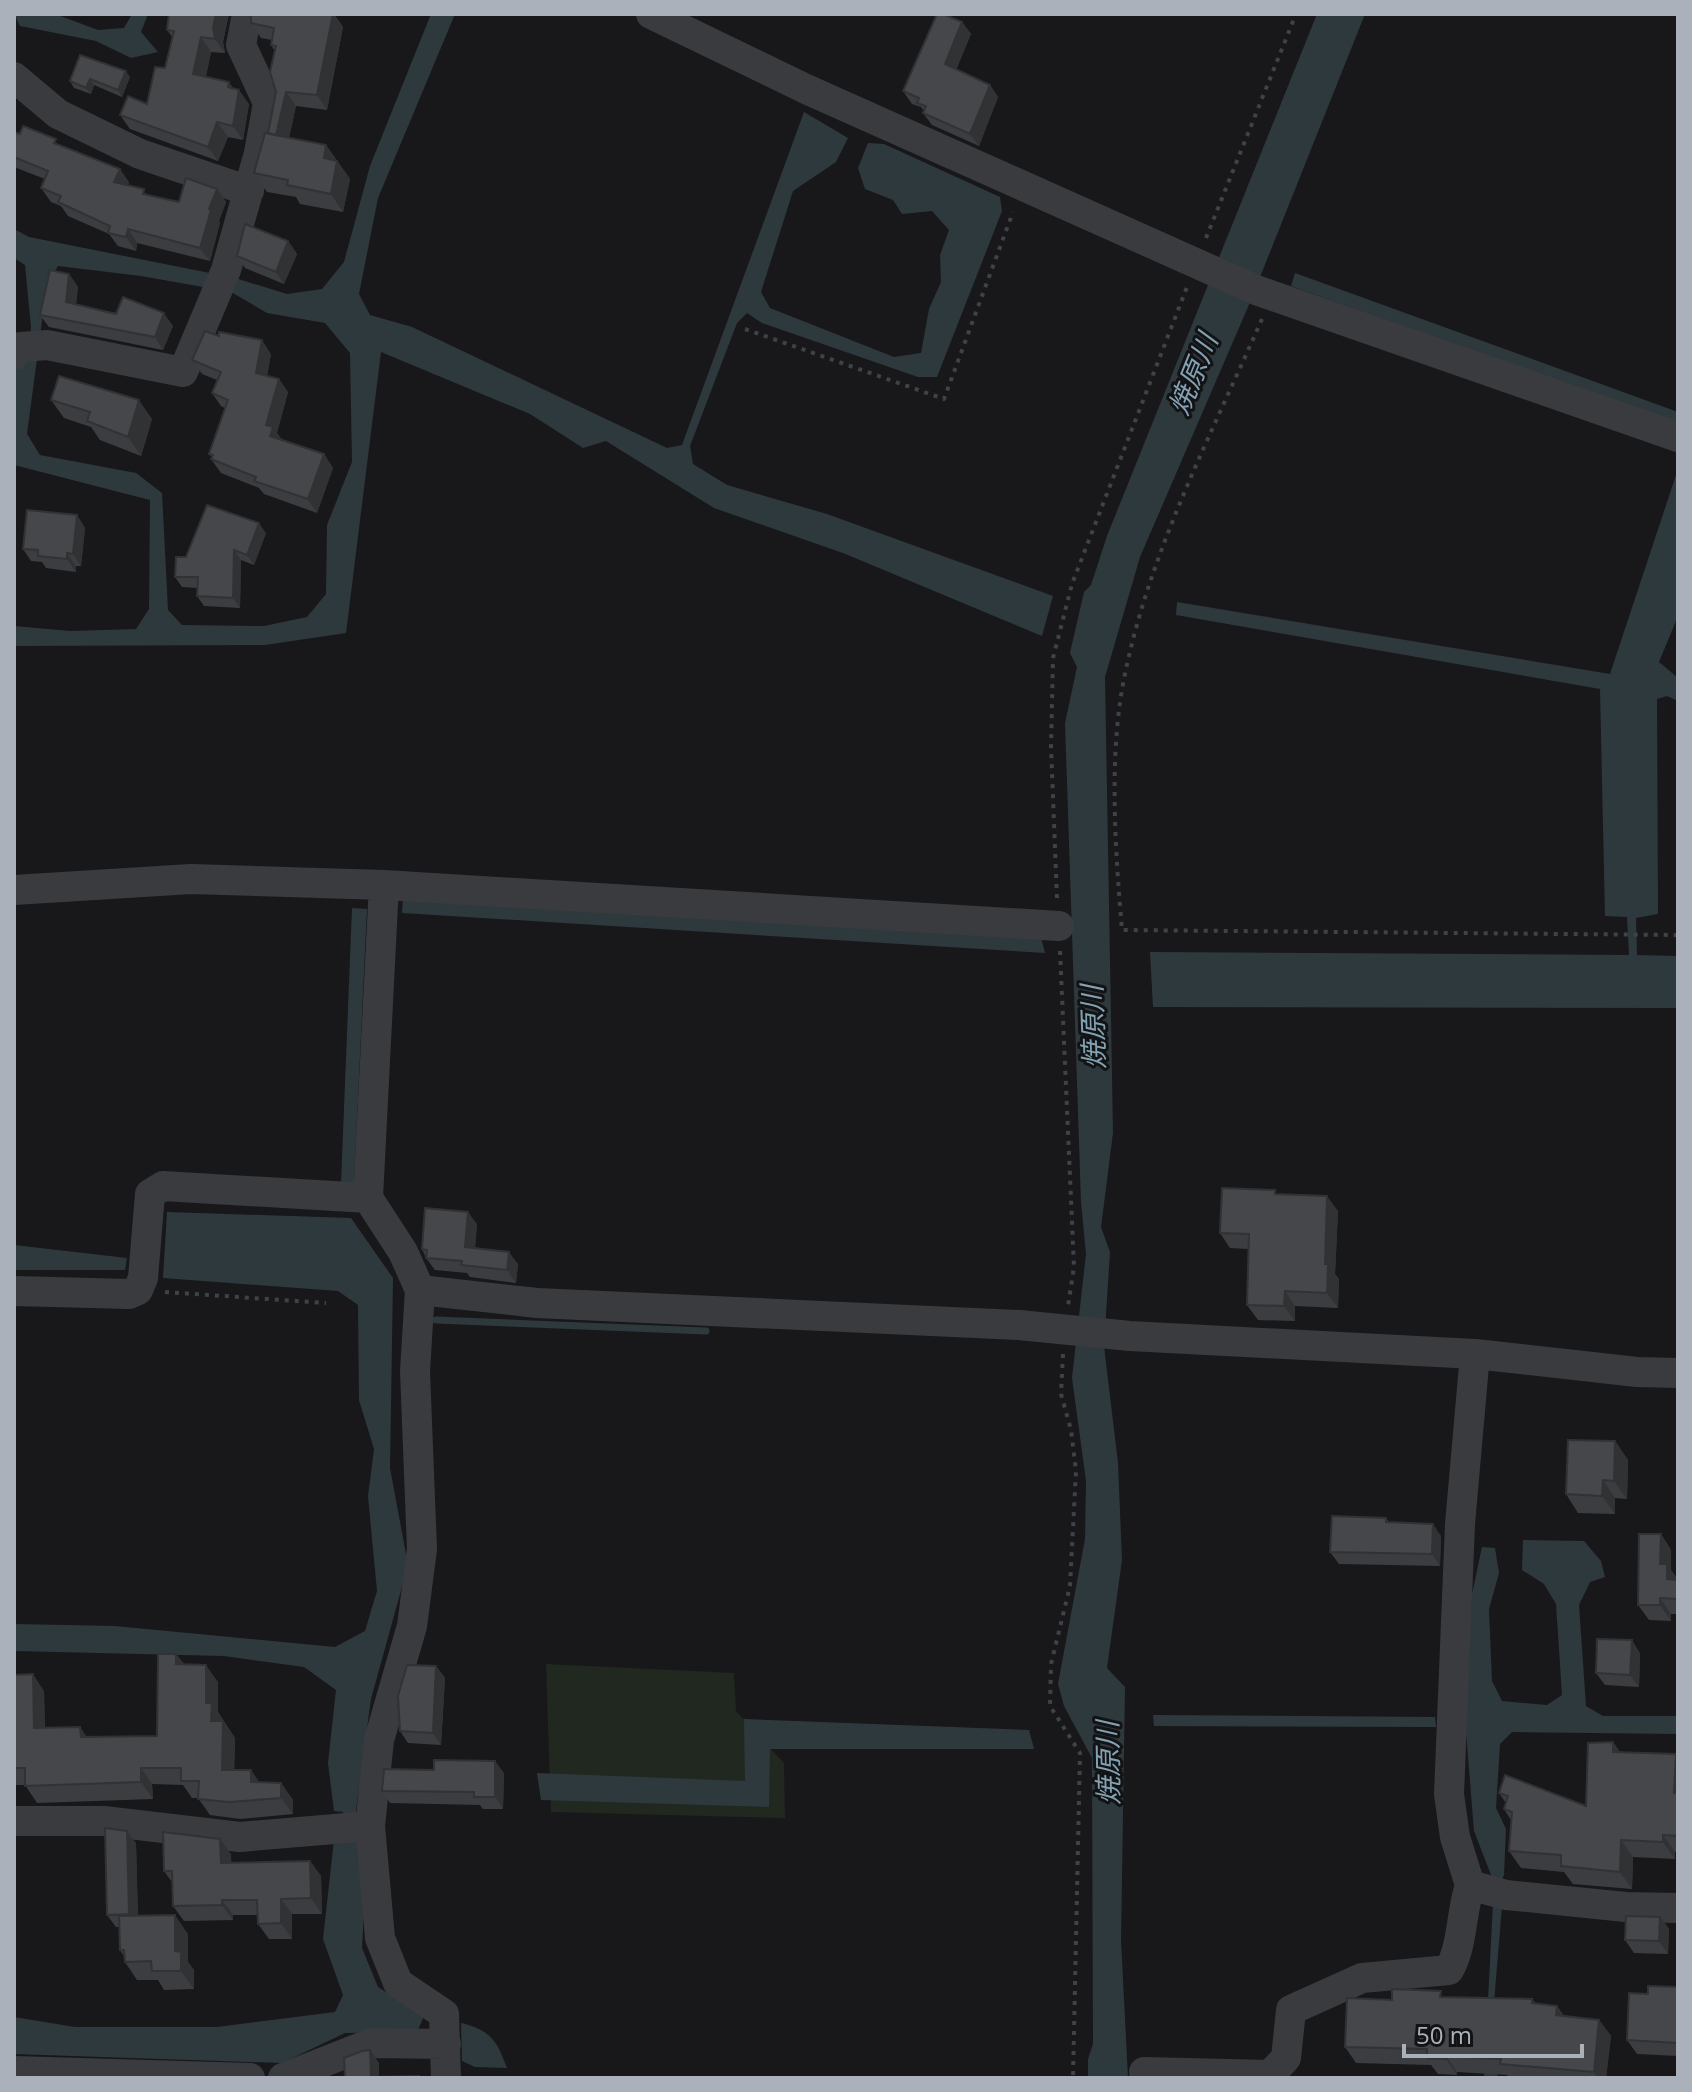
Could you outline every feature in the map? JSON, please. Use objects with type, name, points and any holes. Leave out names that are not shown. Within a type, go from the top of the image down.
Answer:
[{"type":"street","points":[[27,349],[183,372],[226,270],[249,191],[268,103],[241,45],[247,14]]},
{"type":"street","points":[[651,14],[806,89],[1195,265],[1678,437]]},
{"type":"street","points":[[14,77],[58,114],[140,154],[249,191]]},
{"type":"street","points":[[14,890],[191,879],[384,885],[1059,926]]},
{"type":"street","points":[[384,885],[368,1198],[403,1252],[420,1290],[415,1371],[422,1549],[412,1626],[356,1827],[380,1938],[398,1983],[444,2014],[446,2078]]},
{"type":"street","points":[[14,1291],[129,1294],[138,1290],[143,1278],[150,1194],[163,1186],[368,1198]]},
{"type":"street","points":[[420,1290],[537,1303],[1064,1329],[1130,1336],[1475,1354],[1637,1372],[1678,1373]]},
{"type":"street","points":[[1475,1354],[1460,1524],[1449,1794],[1455,1837],[1488,1891]]},
{"type":"street","points":[[14,1821],[104,1821],[240,1837],[356,1827]]},
{"type":"street","points":[[1144,2072],[1270,2075],[1286,2058],[1291,2010],[1362,1978],[1449,1970],[1455,1959],[1464,1904],[1488,1891],[1626,1907],[1678,1908]]},
{"type":"street","points":[[283,2078],[372,2043],[446,2044]]},
{"type":"street","points":[[14,2071],[250,2078]]},
{"type":"path","points":[[1073,2078],[1080,1753],[1050,1706],[1051,1664],[1070,1586],[1076,1471],[1071,1430],[1061,1394],[1064,1329],[1074,1267],[1051,747],[1053,658],[1072,584],[1296,14]]},
{"type":"path","points":[[745,329],[944,399],[1023,187]]},
{"type":"path","points":[[1264,292],[1163,545],[1125,670],[1118,729],[1115,840],[1122,930],[1678,935]]},
{"type":"path","points":[[138,1290],[326,1303]]},
{"type":"shaded area","points":[[546,1664],[734,1673],[736,1711],[784,1763],[785,1818],[551,1812]]},
{"type":"water","points":[[14,14],[55,14],[98,30],[124,28],[132,14],[148,14],[141,32],[158,52],[131,58],[96,41],[20,26]]},
{"type":"water","points":[[431,14],[455,14],[378,198],[359,294],[370,315],[412,327],[667,448],[682,445],[804,112],[848,138],[836,162],[793,191],[761,292],[770,308],[894,357],[921,353],[929,309],[941,282],[940,255],[949,230],[932,211],[902,214],[893,200],[865,189],[858,168],[868,143],[884,144],[1000,197],[1002,211],[937,377],[918,377],[762,323],[747,313],[737,323],[690,446],[693,464],[727,485],[827,514],[1053,596],[1042,636],[843,553],[714,508],[606,441],[583,448],[530,414],[381,352],[346,633],[265,645],[14,646],[14,626],[70,631],[136,629],[149,609],[150,500],[14,465],[14,373],[28,356],[31,327],[25,265],[14,258],[14,229],[29,237],[235,278],[287,294],[322,289],[344,262],[370,166]],"holes":[[[58,266],[141,276],[231,292],[267,313],[325,323],[350,353],[352,462],[327,525],[326,594],[307,617],[264,626],[182,625],[168,610],[162,493],[136,473],[40,455],[27,434],[47,284]]]},
{"type":"water","name":"焼原川","points":[[1317,14],[1365,14],[1248,307],[1140,557],[1105,677],[1113,1133],[1101,1227],[1110,1252],[1104,1346],[1118,1463],[1122,1560],[1107,1668],[1125,1687],[1121,1940],[1128,2078],[1088,2078],[1088,2059],[1093,2044],[1092,1758],[1064,1706],[1058,1684],[1085,1539],[1086,1481],[1072,1378],[1086,1254],[1081,1202],[1065,723],[1077,667],[1070,653],[1084,592],[1091,585],[1107,536]]},
{"type":"water","points":[[1295,273],[1678,412],[1678,425],[1291,286]]},
{"type":"water","points":[[1678,469],[1678,616],[1659,662],[1678,678],[1678,701],[1667,696],[1657,699],[1658,914],[1636,918],[1637,955],[1678,956],[1678,1008],[1153,1007],[1150,952],[1629,955],[1627,917],[1605,916],[1600,689],[1176,615],[1177,602],[1610,674]]},
{"type":"water","points":[[403,895],[1041,937],[1045,953],[402,913]]},
{"type":"water","points":[[352,908],[367,909],[354,1182],[341,1183]]},
{"type":"water","points":[[167,1212],[351,1218],[393,1278],[390,1468],[408,1565],[371,1699],[356,1810],[365,1888],[362,1948],[378,1987],[424,2016],[417,2032],[345,2033],[282,2063],[14,2054],[14,2017],[75,2027],[217,2027],[335,2012],[343,1995],[323,1939],[334,1840],[345,1838],[343,1812],[334,1811],[328,1763],[336,1690],[304,1667],[224,1656],[14,1651],[14,1624],[115,1626],[335,1647],[365,1631],[377,1591],[368,1496],[374,1449],[359,1400],[358,1305],[338,1291],[163,1278]]},
{"type":"water","points":[[14,1245],[127,1258],[125,1270],[14,1270]]},
{"type":"water","points":[[1523,1540],[1584,1541],[1601,1561],[1605,1577],[1590,1582],[1579,1605],[1586,1706],[1603,1716],[1678,1716],[1678,1734],[1512,1732],[1500,1744],[1496,1808],[1506,1829],[1491,2039],[1498,2078],[1484,2078],[1493,1903],[1491,1875],[1474,1831],[1465,1719],[1472,1594],[1482,1547],[1495,1548],[1499,1573],[1489,1609],[1492,1681],[1502,1701],[1547,1705],[1562,1695],[1556,1604],[1544,1584],[1522,1570]]},
{"type":"water","points":[[1153,1715],[1435,1717],[1436,1727],[1154,1726]]},
{"type":"water","points":[[744,1719],[1029,1730],[1034,1749],[770,1749],[769,1807],[541,1800],[537,1773],[745,1781]]},
{"type":"water","points":[[461,2023],[479,2029],[492,2038],[507,2068],[475,2067],[462,2061]]},
{"type":"building","points":[[169,14],[216,14],[213,27],[215,39],[201,37],[193,74],[229,82],[228,87],[239,90],[233,126],[217,122],[208,147],[120,115],[128,96],[147,104],[155,67],[165,68],[174,31],[167,30]]},
{"type":"building","points":[[251,14],[333,14],[317,95],[286,92],[276,135],[268,133],[276,92],[270,72],[276,46],[271,45],[274,28],[251,23]]},
{"type":"building","points":[[937,14],[962,22],[945,64],[990,85],[970,134],[923,113],[926,106],[917,103],[919,98],[903,91]]},
{"type":"building","points":[[80,55],[126,71],[118,90],[90,79],[86,88],[70,81]]},
{"type":"building","points":[[23,126],[56,139],[54,143],[120,169],[114,182],[144,189],[143,194],[179,202],[186,178],[217,189],[200,248],[128,229],[126,237],[108,233],[110,226],[58,202],[61,196],[41,188],[48,171],[14,157],[14,132],[20,134]]},
{"type":"building","points":[[265,133],[326,145],[324,158],[337,161],[331,194],[287,185],[288,180],[254,173]]},
{"type":"building","points":[[245,224],[288,241],[276,272],[237,256]]},
{"type":"building","points":[[50,270],[69,274],[66,302],[116,314],[123,297],[164,313],[155,337],[40,315]]},
{"type":"building","points":[[205,331],[219,336],[219,332],[262,340],[256,373],[279,379],[266,425],[273,427],[270,436],[324,454],[308,499],[254,481],[256,477],[211,459],[213,455],[209,454],[228,400],[212,393],[221,372],[192,360]]},
{"type":"building","points":[[59,376],[139,400],[128,437],[87,421],[90,412],[51,400]]},
{"type":"building","points":[[207,505],[259,523],[247,555],[234,550],[233,598],[197,596],[198,577],[175,577],[176,557],[186,557]]},
{"type":"building","points":[[27,510],[77,515],[73,554],[67,553],[67,559],[38,556],[38,550],[23,549]]},
{"type":"building","points":[[1222,1188],[1327,1196],[1327,1293],[1285,1291],[1284,1306],[1247,1305],[1249,1234],[1220,1233]]},
{"type":"building","points":[[425,1208],[468,1212],[465,1247],[509,1252],[507,1270],[426,1258],[427,1250],[422,1249]]},
{"type":"building","points":[[1568,1440],[1615,1441],[1614,1481],[1603,1480],[1602,1496],[1566,1494]]},
{"type":"building","points":[[1332,1516],[1433,1524],[1432,1554],[1330,1552]]},
{"type":"building","points":[[1639,1534],[1661,1534],[1660,1564],[1667,1564],[1667,1579],[1678,1580],[1678,1599],[1660,1598],[1660,1605],[1638,1605]]},
{"type":"building","points":[[1597,1639],[1632,1640],[1630,1675],[1596,1673]]},
{"type":"building","points":[[158,1654],[176,1654],[176,1664],[206,1665],[206,1703],[212,1703],[211,1721],[223,1721],[222,1770],[251,1770],[251,1782],[281,1783],[281,1798],[229,1802],[198,1799],[199,1781],[181,1781],[181,1768],[141,1768],[141,1782],[25,1786],[25,1768],[14,1768],[14,1675],[33,1674],[34,1728],[80,1727],[81,1737],[157,1736]]},
{"type":"building","points":[[407,1665],[436,1666],[433,1733],[400,1731],[398,1696]]},
{"type":"building","points":[[1613,1742],[1613,1752],[1676,1754],[1674,1793],[1678,1793],[1678,1836],[1663,1835],[1663,1842],[1621,1840],[1620,1872],[1561,1866],[1561,1855],[1509,1851],[1512,1812],[1504,1809],[1508,1796],[1499,1793],[1505,1775],[1586,1806],[1588,1743]]},
{"type":"building","points":[[434,1760],[495,1761],[495,1797],[474,1797],[474,1792],[382,1791],[384,1769],[434,1770]]},
{"type":"building","points":[[105,1828],[127,1831],[129,1914],[107,1915]]},
{"type":"building","points":[[163,1832],[220,1839],[221,1863],[310,1861],[311,1898],[281,1899],[281,1923],[258,1924],[257,1900],[222,1900],[222,1905],[173,1906],[172,1871],[164,1871]]},
{"type":"building","points":[[175,1915],[175,1951],[181,1952],[181,1971],[152,1971],[151,1961],[125,1962],[124,1950],[120,1950],[119,1916]]},
{"type":"building","points":[[1626,1916],[1660,1917],[1659,1941],[1625,1940]]},
{"type":"building","points":[[1648,1986],[1678,1987],[1678,2043],[1627,2040],[1629,1993],[1648,1994]]},
{"type":"building","points":[[1392,1989],[1441,1991],[1440,1997],[1532,1999],[1532,2003],[1557,2006],[1556,2015],[1599,2020],[1594,2072],[1500,2064],[1501,2059],[1427,2058],[1427,2049],[1345,2047],[1347,1998],[1392,2000]]},
{"type":"building","points":[[370,2050],[371,2077],[419,2078],[345,2078],[344,2058]]},
{"type":"waterway","points":[[436,1320],[706,1331]]}]
